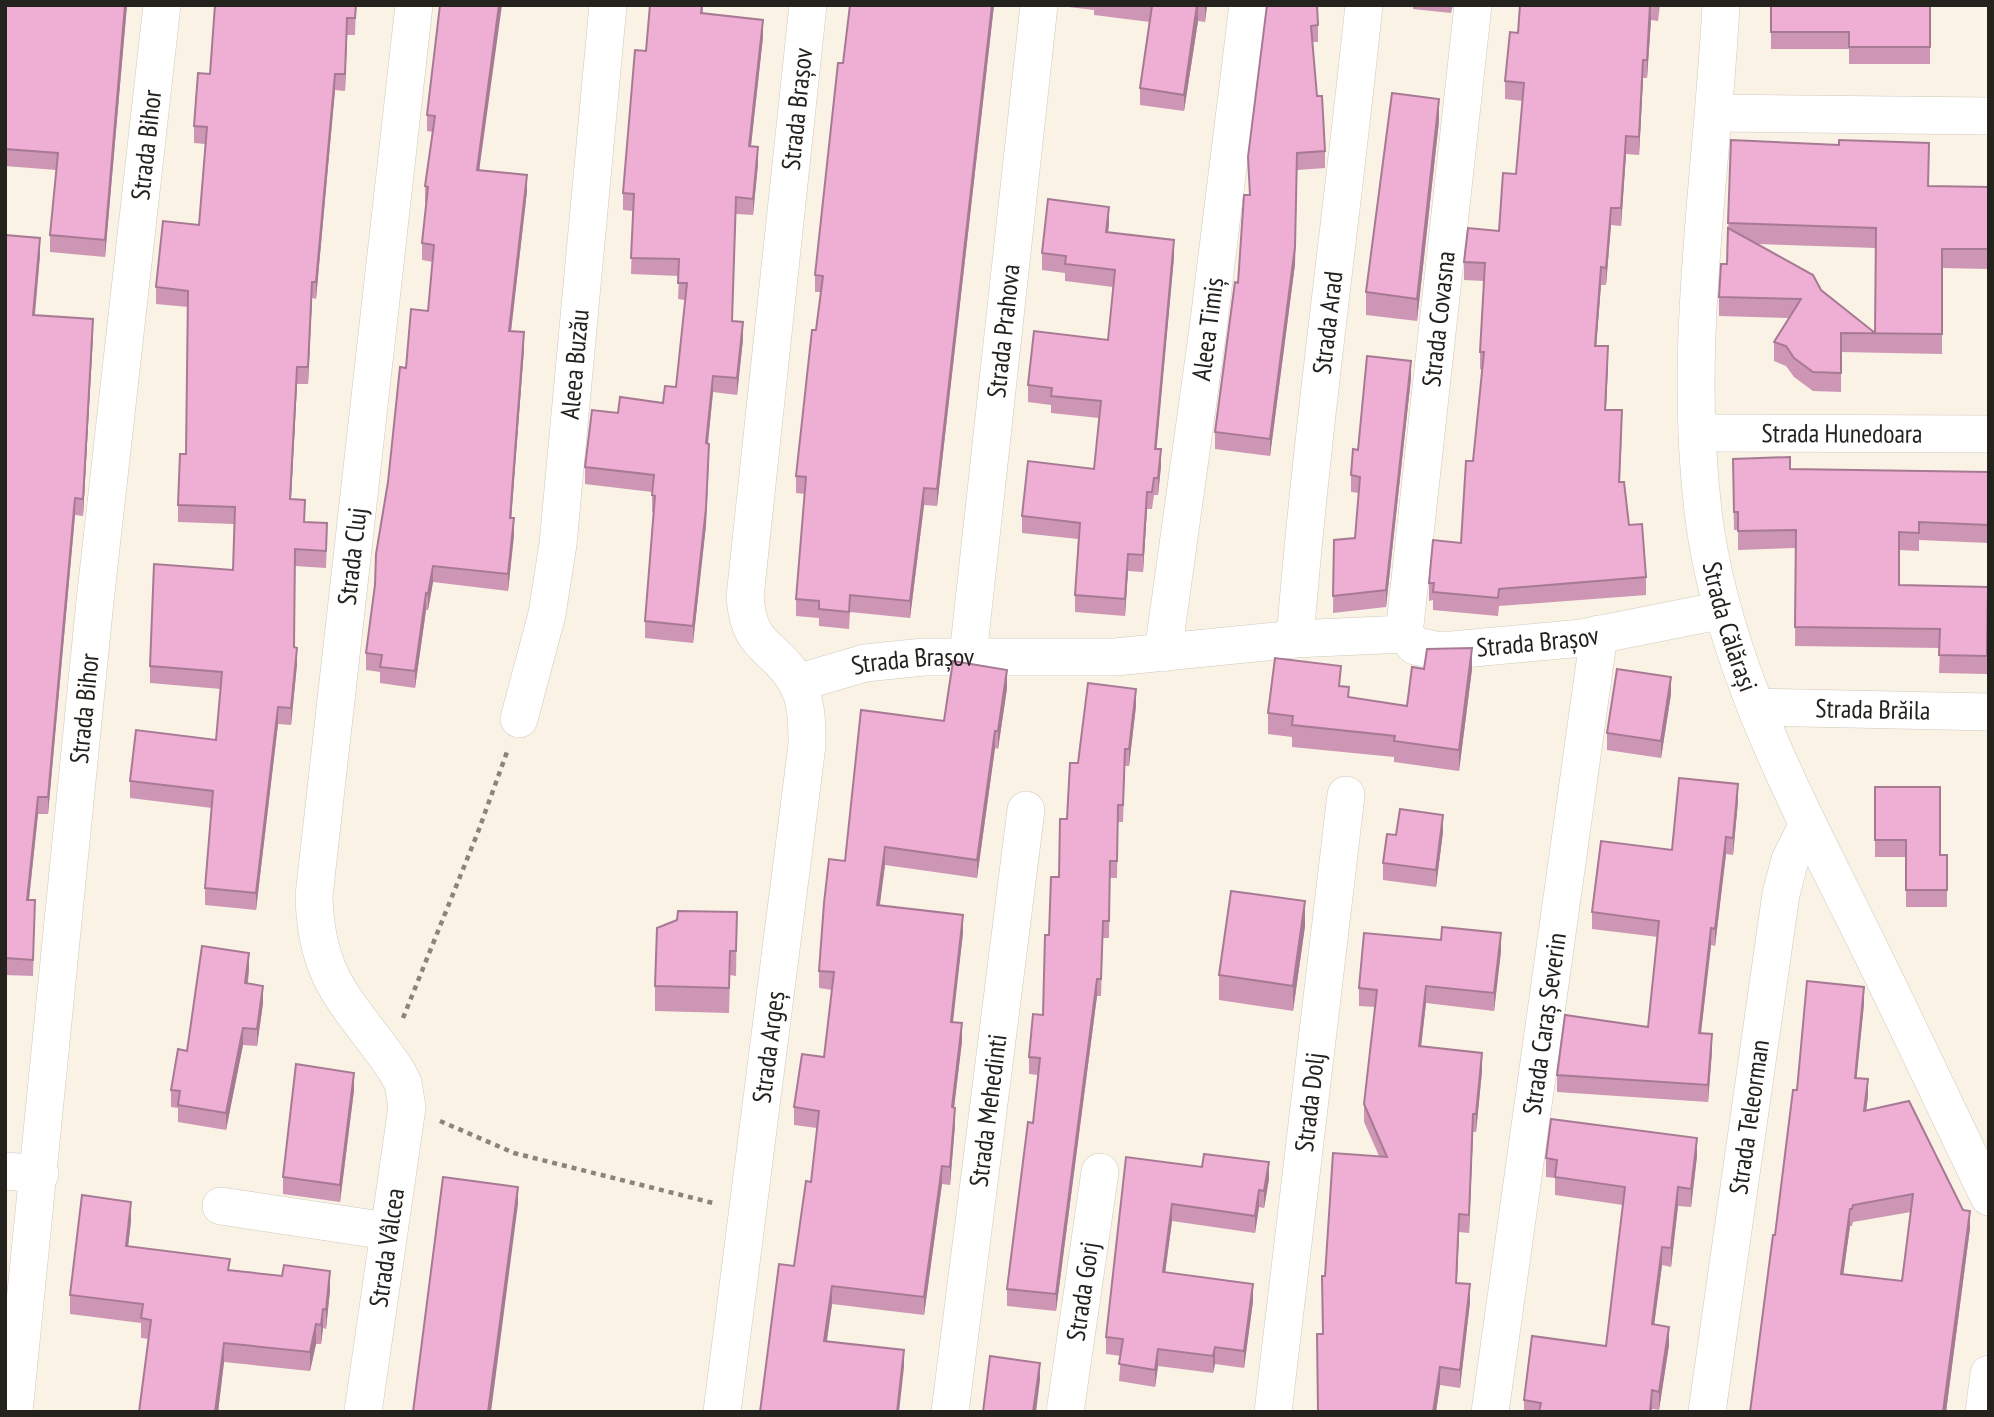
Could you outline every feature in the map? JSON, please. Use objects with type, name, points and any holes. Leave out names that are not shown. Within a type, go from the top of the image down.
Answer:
[{"type":"street","name":"Strada Bihor","points":[[14,1412],[23,1172],[95,601],[162,5]]},
{"type":"street","name":"Strada Cluj","points":[[399,1082],[332,983],[315,924],[314,896],[414,5]]},
{"type":"street","name":"Aleea Buzău","points":[[519,719],[547,614],[558,544],[608,5]]},
{"type":"street","name":"Strada Brașov","points":[[808,5],[745,597],[747,620],[754,637],[784,665],[797,683],[865,663],[968,656],[1115,657],[1295,639],[1404,635],[1415,646],[1441,651],[1599,635],[1723,610]]},
{"type":"street","name":"Strada Prahova","points":[[968,656],[1039,5]]},
{"type":"street","name":"Aleea Timiș","points":[[1163,653],[1208,329],[1248,5]]},
{"type":"street","name":"Strada Arad","points":[[1295,639],[1308,485],[1341,223],[1364,5]]},
{"type":"street","name":"Strada Covasna","points":[[1404,635],[1474,5]]},
{"type":"street","name":"Strada Călărași","points":[[1721,5],[1698,313],[1697,433],[1706,531],[1723,610],[1757,707],[1807,826],[1989,1197]]},
{"type":"street","points":[[1715,113],[1989,116]]},
{"type":"street","name":"Strada Hunedoara","points":[[1697,433],[1989,435]]},
{"type":"street","name":"Strada Caraș Severin","points":[[1490,1412],[1599,635]]},
{"type":"street","name":"Strada Argeș","points":[[722,1412],[807,745],[805,706],[797,683]]},
{"type":"street","name":"Strada Brăila","points":[[1757,707],[1989,712]]},
{"type":"street","name":"Strada Dolj","points":[[1273,1412],[1346,795]]},
{"type":"street","name":"Strada Mehedinti","points":[[950,1412],[1026,810]]},
{"type":"street","name":"Strada Teleorman","points":[[1707,1412],[1781,894],[1790,860],[1807,826]]},
{"type":"street","name":"Strada Vâlcea","points":[[363,1412],[387,1231],[399,1082]]},
{"type":"street","name":"Strada Gorj","points":[[1065,1412],[1100,1171]]},
{"type":"street","points":[[220,1206],[387,1231]]},
{"type":"street","points":[[1984,1412],[1989,1374]]},
{"type":"path","points":[[519,719],[443,922],[399,1082],[514,1153],[747,1211]]},
{"type":"building","points":[[5,5],[125,5],[105,240],[50,235],[58,153],[5,149]]},
{"type":"building","points":[[215,5],[356,5],[355,18],[347,18],[345,74],[335,74],[316,282],[312,282],[308,367],[297,367],[290,499],[305,500],[304,522],[327,523],[326,551],[295,549],[294,647],[297,648],[291,708],[278,707],[256,893],[205,888],[213,791],[130,781],[136,730],[216,740],[222,672],[150,666],[154,564],[233,570],[235,507],[178,505],[180,454],[186,454],[188,291],[156,287],[163,221],[199,225],[207,127],[194,126],[198,73],[210,74]]},
{"type":"building","points":[[440,5],[499,5],[477,170],[527,175],[509,331],[524,332],[510,518],[514,518],[508,574],[433,566],[428,594],[426,593],[415,671],[380,667],[382,655],[366,653],[400,367],[406,368],[411,309],[428,311],[434,245],[422,243],[428,187],[425,186],[435,116],[427,115]]},
{"type":"building","points":[[650,5],[702,5],[701,13],[763,20],[749,146],[758,147],[753,199],[736,197],[732,321],[743,322],[737,378],[713,376],[706,443],[709,444],[706,508],[693,626],[645,621],[655,496],[652,495],[654,475],[585,467],[592,410],[618,413],[620,397],[663,403],[665,386],[676,387],[687,283],[678,283],[679,259],[631,258],[634,194],[623,193],[635,50],[646,51]]},
{"type":"building","points":[[850,5],[992,5],[937,489],[924,488],[910,601],[850,595],[849,612],[819,609],[819,601],[796,599],[806,477],[796,476],[812,330],[816,330],[823,276],[815,275],[838,63],[843,63]]},
{"type":"building","points":[[1146,5],[1197,5],[1184,95],[1140,88],[1152,6]]},
{"type":"building","points":[[1267,5],[1317,5],[1318,25],[1311,26],[1317,96],[1322,96],[1325,151],[1297,153],[1295,247],[1270,439],[1215,432],[1235,282],[1238,283],[1244,195],[1250,195],[1248,157]]},
{"type":"building","points":[[1520,5],[1650,5],[1647,60],[1643,60],[1639,137],[1626,136],[1621,208],[1611,208],[1606,268],[1601,267],[1595,346],[1608,346],[1605,410],[1622,410],[1619,482],[1624,482],[1629,525],[1642,524],[1646,577],[1499,589],[1498,598],[1433,592],[1434,583],[1429,583],[1433,540],[1461,543],[1466,461],[1473,461],[1484,352],[1480,352],[1485,263],[1464,262],[1468,228],[1499,231],[1503,173],[1516,174],[1524,83],[1505,81],[1510,32],[1518,33]]},
{"type":"building","points":[[1771,5],[1930,5],[1930,47],[1849,47],[1849,32],[1771,32]]},
{"type":"building","points":[[1392,93],[1439,99],[1417,299],[1366,292]]},
{"type":"building","points":[[1731,140],[1839,145],[1839,140],[1929,143],[1928,186],[1989,187],[1989,249],[1942,249],[1942,334],[1841,333],[1841,373],[1813,372],[1794,358],[1786,346],[1774,342],[1801,299],[1719,297],[1721,264],[1727,264],[1728,228],[1813,275],[1821,290],[1875,333],[1876,228],[1728,223]]},
{"type":"building","points":[[1048,199],[1109,207],[1106,232],[1174,240],[1155,449],[1161,449],[1158,478],[1154,478],[1152,492],[1147,492],[1143,555],[1128,554],[1125,599],[1075,595],[1080,523],[1022,516],[1028,461],[1094,469],[1101,401],[1051,396],[1052,388],[1028,385],[1034,331],[1108,340],[1115,270],[1065,264],[1066,256],[1042,253]]},
{"type":"building","points":[[5,235],[40,238],[33,315],[93,319],[83,499],[75,498],[48,797],[38,797],[27,900],[35,900],[33,960],[5,958]]},
{"type":"building","points":[[1367,356],[1411,361],[1386,590],[1333,596],[1334,540],[1355,538],[1360,477],[1351,475],[1353,449],[1358,450]]},
{"type":"building","points":[[1790,457],[1790,469],[1989,472],[1989,525],[1919,522],[1919,533],[1899,532],[1899,585],[1988,587],[1987,656],[1939,655],[1940,629],[1795,627],[1796,530],[1738,531],[1738,512],[1734,512],[1733,459]]},
{"type":"building","points":[[1472,648],[1459,750],[1394,741],[1395,736],[1292,725],[1293,716],[1268,713],[1275,658],[1341,666],[1339,686],[1349,687],[1348,697],[1407,706],[1412,667],[1424,669],[1427,649]]},
{"type":"building","points":[[953,661],[1007,670],[998,731],[995,731],[977,860],[885,847],[877,905],[963,915],[951,1022],[962,1023],[952,1107],[955,1108],[950,1167],[942,1166],[924,1297],[832,1286],[824,1341],[904,1350],[897,1412],[760,1412],[779,1264],[794,1266],[806,1181],[811,1182],[819,1111],[794,1107],[802,1054],[824,1057],[834,972],[819,971],[824,903],[829,859],[845,861],[861,710],[944,721]]},
{"type":"building","points":[[1617,669],[1671,677],[1661,741],[1607,733]]},
{"type":"building","points":[[1088,683],[1136,689],[1129,749],[1125,749],[1123,805],[1118,805],[1117,861],[1110,861],[1109,921],[1103,921],[1101,979],[1097,979],[1056,1294],[1007,1289],[1028,1122],[1033,1123],[1040,1058],[1029,1057],[1033,1014],[1043,1015],[1045,935],[1049,935],[1051,877],[1059,877],[1060,819],[1067,819],[1070,763],[1078,763]]},
{"type":"building","points":[[1679,778],[1738,784],[1733,838],[1726,837],[1715,929],[1711,928],[1699,1033],[1712,1034],[1708,1085],[1557,1075],[1565,1015],[1648,1027],[1659,921],[1592,912],[1601,841],[1672,850]]},
{"type":"building","points":[[1875,787],[1940,787],[1940,855],[1947,855],[1947,890],[1906,890],[1906,840],[1875,840]]},
{"type":"building","points":[[1400,809],[1443,815],[1436,870],[1383,863],[1387,834],[1396,835]]},
{"type":"building","points":[[1231,891],[1305,901],[1293,986],[1219,975]]},
{"type":"building","points":[[678,911],[737,912],[736,951],[730,951],[729,988],[655,986],[657,928],[677,920]]},
{"type":"building","points":[[1442,927],[1501,933],[1494,993],[1426,986],[1419,1046],[1482,1053],[1476,1114],[1473,1114],[1469,1215],[1459,1214],[1456,1283],[1470,1284],[1460,1370],[1440,1367],[1433,1412],[1318,1412],[1317,1334],[1323,1334],[1322,1276],[1325,1276],[1333,1153],[1387,1157],[1364,1104],[1377,990],[1359,988],[1364,933],[1441,940]]},
{"type":"building","points":[[202,946],[249,953],[245,983],[263,986],[257,1029],[243,1028],[226,1113],[178,1105],[180,1091],[171,1090],[178,1049],[187,1051]]},
{"type":"building","points":[[1807,981],[1864,987],[1855,1078],[1868,1079],[1864,1111],[1909,1101],[1963,1210],[1970,1211],[1943,1412],[1750,1412],[1793,1090],[1797,1090]],"holes":[[[1913,1194],[1902,1281],[1841,1274],[1850,1209],[1853,1205]]]},
{"type":"building","points":[[296,1064],[354,1073],[340,1185],[283,1177]]},
{"type":"building","points":[[1551,1119],[1697,1138],[1691,1189],[1678,1187],[1671,1248],[1662,1247],[1652,1324],[1669,1327],[1659,1392],[1652,1390],[1650,1412],[1539,1412],[1541,1403],[1524,1400],[1532,1336],[1606,1346],[1625,1187],[1555,1177],[1557,1160],[1546,1158]]},
{"type":"building","points":[[1204,1154],[1269,1162],[1264,1191],[1259,1190],[1255,1216],[1172,1204],[1163,1272],[1253,1284],[1244,1351],[1215,1347],[1213,1356],[1158,1349],[1155,1370],[1119,1364],[1123,1339],[1106,1337],[1126,1157],[1202,1167]]},
{"type":"building","points":[[443,1177],[518,1187],[488,1412],[413,1412]]},
{"type":"building","points":[[82,1195],[131,1202],[126,1246],[230,1259],[228,1270],[282,1276],[284,1265],[330,1271],[326,1310],[323,1309],[321,1325],[316,1324],[310,1352],[224,1343],[215,1412],[139,1412],[151,1320],[141,1318],[143,1304],[70,1295]]},
{"type":"building","points":[[990,1356],[1040,1363],[1033,1412],[983,1412]]}]
